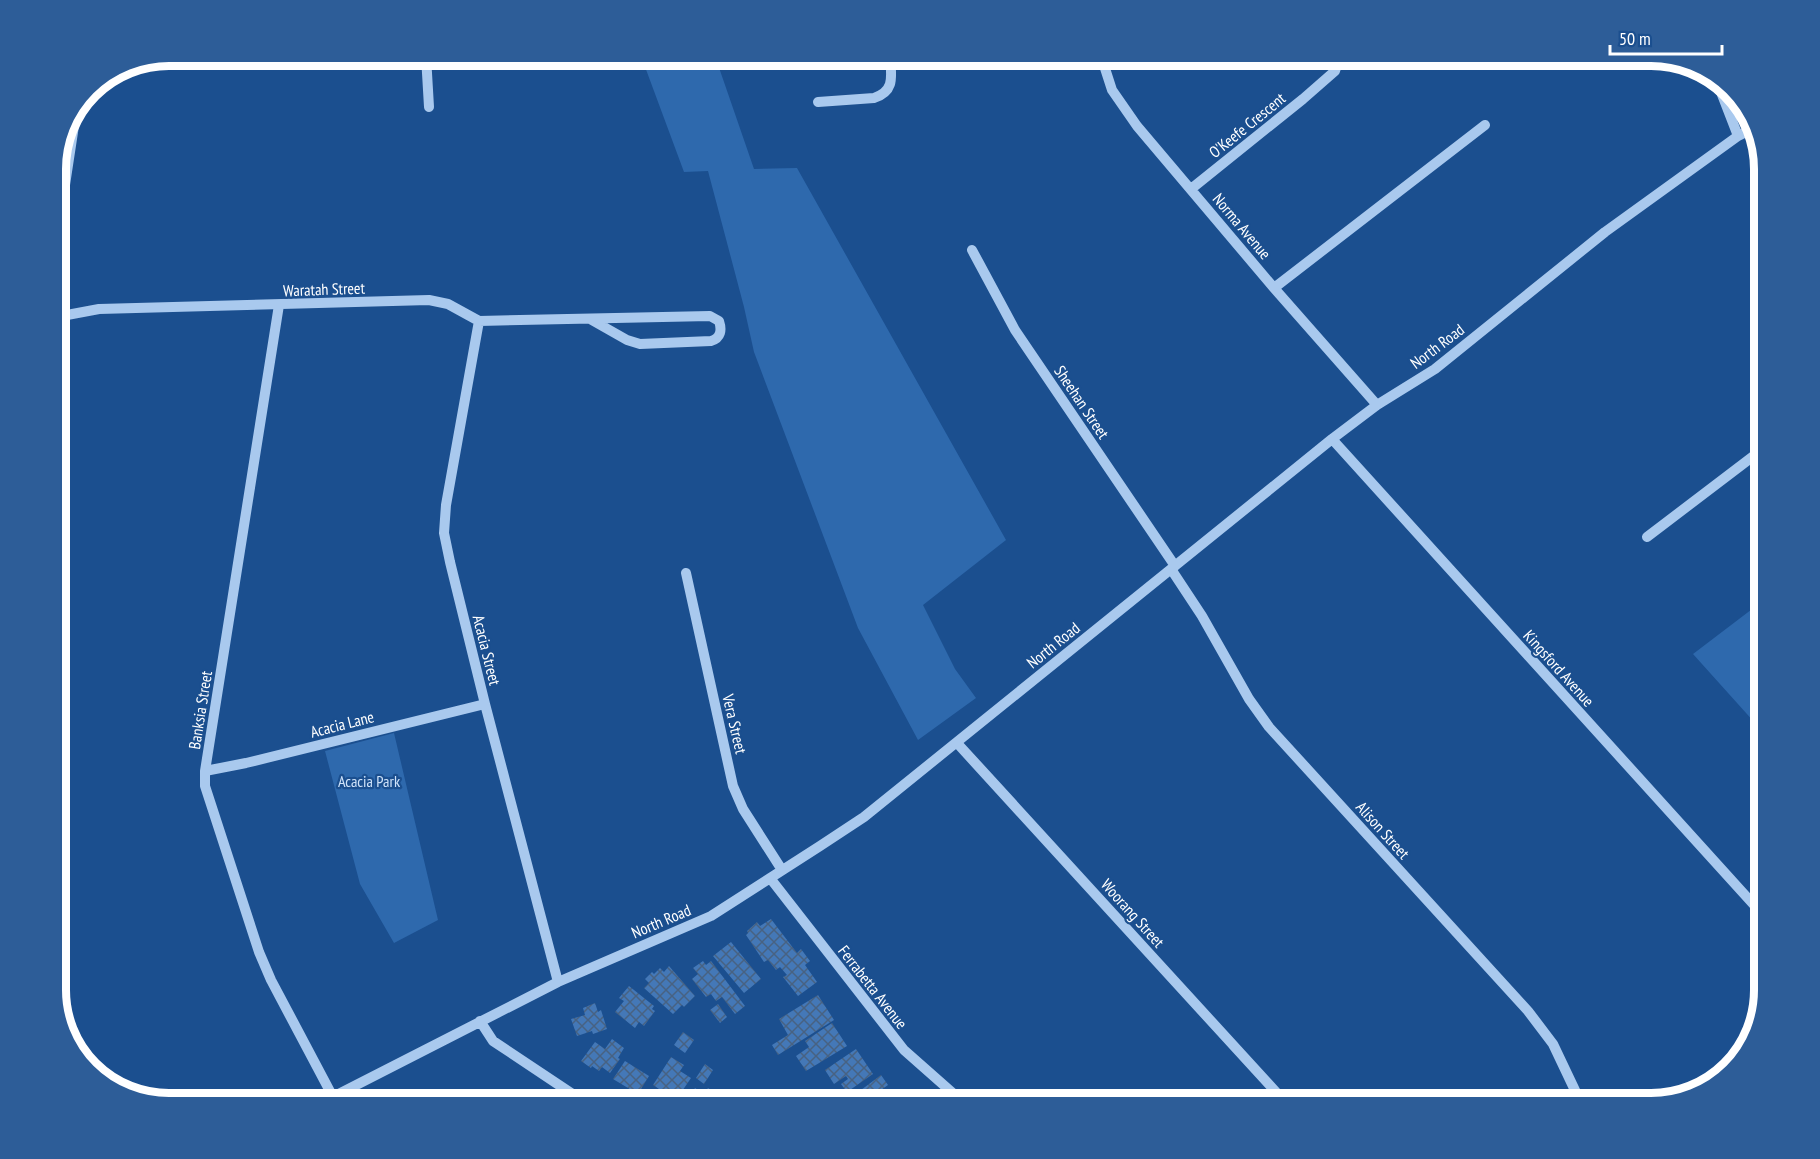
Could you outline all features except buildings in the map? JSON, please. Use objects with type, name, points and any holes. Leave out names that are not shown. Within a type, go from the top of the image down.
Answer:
[{"type":"street","points":[[427,66],[429,108]]},
{"type":"street","points":[[818,102],[882,96],[889,91],[890,66]]},
{"type":"street","name":"Norma Avenue","points":[[1104,66],[1112,90],[1137,126],[1377,405]]},
{"type":"street","name":"O'Keefe Crescent","points":[[1191,189],[1303,99],[1335,71],[1337,66]]},
{"type":"street","points":[[1722,94],[1738,136]]},
{"type":"street","points":[[1274,288],[1485,124]]},
{"type":"street","name":"North Road","points":[[341,1093],[558,982],[711,916],[864,817],[1332,439],[1377,405],[1435,369],[1605,232],[1747,132]]},
{"type":"street","points":[[66,178],[73,133]]},
{"type":"street","name":"Sheehan Street","points":[[972,250],[1015,330],[1173,567]]},
{"type":"street","name":"Waratah Street","points":[[66,316],[99,309],[429,300],[448,304],[479,321],[710,316],[719,321],[721,327],[720,334],[711,341],[640,344],[627,340],[591,320]]},
{"type":"street","name":"Banksia Street","points":[[279,305],[205,771],[205,786],[259,952],[271,980],[331,1093]]},
{"type":"street","name":"Acacia Street","points":[[479,321],[446,505],[444,533],[485,704],[558,982]]},
{"type":"street","name":"Kingsford Avenue","points":[[1332,439],[1754,905]]},
{"type":"street","points":[[1647,537],[1754,456]]},
{"type":"street","name":"Alison Street","points":[[1173,567],[1249,699],[1269,727],[1528,1011],[1553,1044],[1576,1093]]},
{"type":"street","name":"Vera Street","points":[[686,573],[734,786],[743,809],[782,870]]},
{"type":"street","name":"Acacia Lane","points":[[205,771],[485,704]]},
{"type":"street","name":"Woorang Street","points":[[957,743],[1276,1093]]},
{"type":"street","name":"Ferrabetta Avenue","points":[[770,878],[904,1050],[952,1093]]},
{"type":"street","points":[[480,1021],[498,1046],[569,1093]]},
{"type":"green space","points":[[645,66],[718,66],[754,169],[797,168],[1006,540],[923,605],[955,669],[976,698],[918,740],[858,628],[754,352],[708,171],[684,172]]},
{"type":"green space","points":[[1754,608],[1754,722],[1693,654]]},
{"type":"green space","name":"Acacia Park","points":[[394,733],[438,920],[394,943],[360,884],[325,751]]}]
